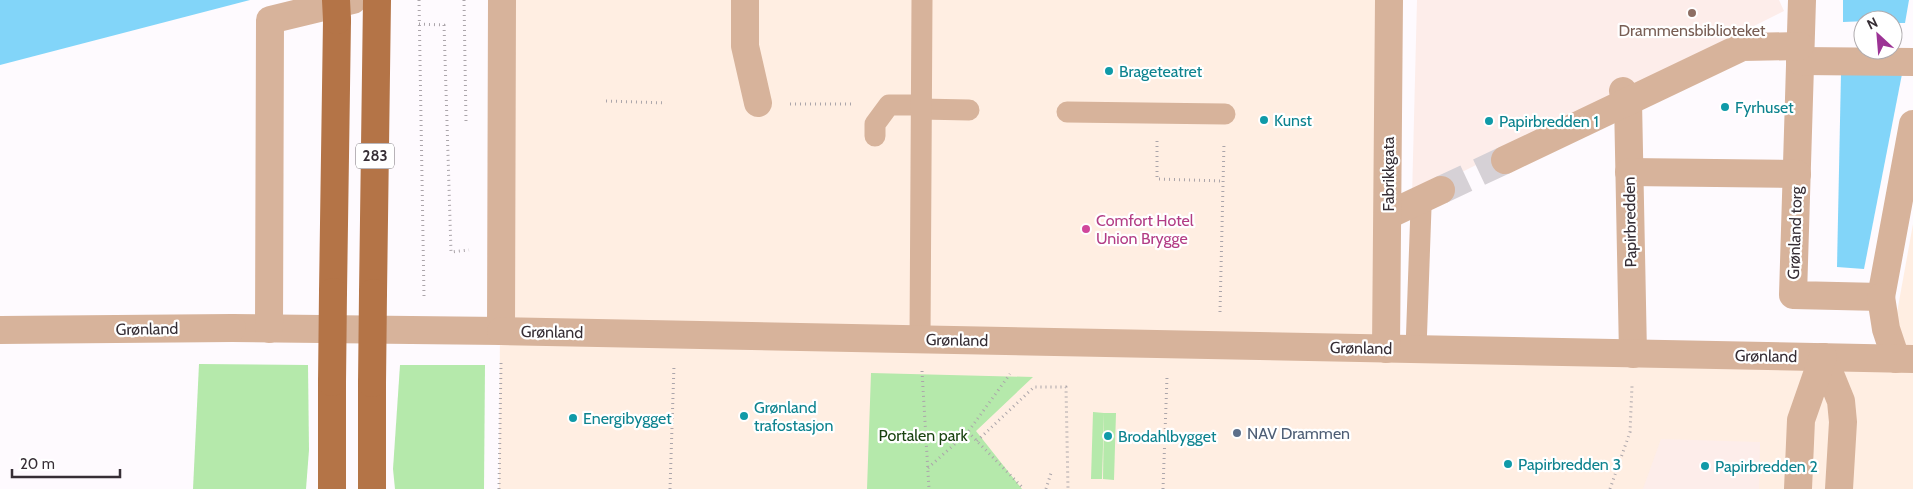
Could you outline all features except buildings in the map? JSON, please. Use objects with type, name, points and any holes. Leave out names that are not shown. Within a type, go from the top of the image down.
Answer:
[{"type":"main road","name":"283","points":[[332,489],[333,292],[342,7]]},
{"type":"main road","name":"283","points":[[372,489],[377,10]]},
{"type":"street","points":[[501,331],[502,0]]},
{"type":"street","points":[[744,0],[745,46],[758,103]]},
{"type":"street","name":"Fabrikkgata","points":[[1386,349],[1389,0]]},
{"type":"street","name":"Grønland torg","points":[[1802,0],[1793,295],[1881,296]]},
{"type":"street","points":[[269,329],[270,20],[342,7]]},
{"type":"street","points":[[1505,160],[1626,96],[1742,47],[1913,62]]},
{"type":"street","name":"Papirbredden","points":[[1626,96],[1633,354]]},
{"type":"street","points":[[1904,359],[1886,329],[1881,296],[1913,124]]},
{"type":"street","name":"Grønland torg","points":[[1629,172],[1797,174]]},
{"type":"street","points":[[1388,215],[1441,190]]},
{"type":"street","name":"Grønland","points":[[0,330],[232,328],[501,331],[1904,359]]},
{"type":"street","points":[[1798,489],[1801,420],[1824,358]]},
{"type":"street","points":[[1824,358],[1841,401],[1843,422],[1839,489]]},
{"type":"lane","points":[[920,340],[922,0]]},
{"type":"lane","points":[[875,136],[875,124],[889,105],[969,110]]},
{"type":"lane","points":[[1067,112],[1225,114]]},
{"type":"lane","points":[[1416,349],[1421,208]]},
{"type":"path","points":[[419,0],[424,330]]},
{"type":"path","points":[[464,0],[466,125]]},
{"type":"path","points":[[419,24],[444,26],[452,252],[469,250],[469,240]]},
{"type":"path","points":[[606,102],[666,103]]},
{"type":"path","points":[[758,103],[889,105]]},
{"type":"path","points":[[1158,113],[1157,179],[1223,182]]},
{"type":"path","points":[[1219,345],[1225,114]]},
{"type":"path","points":[[499,489],[501,331]]},
{"type":"path","points":[[670,489],[675,335]]},
{"type":"path","points":[[920,340],[929,489]]},
{"type":"path","points":[[928,468],[968,432],[1034,341]]},
{"type":"path","points":[[1163,489],[1168,344]]},
{"type":"path","points":[[1610,489],[1630,432],[1633,354]]},
{"type":"path","points":[[977,441],[1034,388],[1066,387],[1068,489]]},
{"type":"path","points":[[968,432],[1024,489]]},
{"type":"path","points":[[1046,489],[1051,473]]},
{"type":"shaded area","points":[[502,0],[1389,0],[1386,348],[1896,359],[1896,318],[1913,224],[1913,489],[499,489]]},
{"type":"shaded area","name":"Papirbredden 1","points":[[1417,0],[1779,0],[1784,11],[1412,197]]},
{"type":"shaded area","name":"Papirbredden 2","points":[[1661,439],[1760,442],[1759,489],[1643,489]]},
{"type":"green space","points":[[199,364],[308,365],[309,450],[306,489],[193,489]]},
{"type":"green space","points":[[400,365],[485,365],[484,489],[395,489],[393,469]]},
{"type":"green space","name":"Portalen park","points":[[871,373],[1033,377],[976,431],[1022,489],[867,489]]},
{"type":"green space","points":[[1093,412],[1104,413],[1102,479],[1091,479]]},
{"type":"green space","points":[[1104,413],[1116,413],[1114,480],[1103,479]]},
{"type":"water","points":[[0,0],[250,0],[0,65]]},
{"type":"water","points":[[1843,0],[1909,0],[1905,23],[1903,23],[1903,10],[1853,10],[1853,22],[1843,22]]},
{"type":"water","points":[[1841,73],[1902,74],[1864,269],[1837,267]]},
{"type":"tunnel","points":[[1441,190],[1505,160]]},
{"type":"place","name":"Drammensbiblioteket","points":[[1692,13]]},
{"type":"place","name":"Brageteatret","points":[[1109,71]]},
{"type":"place","name":"Fyrhuset","points":[[1725,107]]},
{"type":"place","name":"Kunst","points":[[1264,120]]},
{"type":"place","name":"Papirbredden 1","points":[[1489,121]]},
{"type":"place","name":"Comfort Hotel Union Brygge","points":[[1086,229]]},
{"type":"place","name":"Grønland trafostasjon","points":[[744,416]]},
{"type":"place","name":"Energibygget","points":[[573,418]]},
{"type":"place","name":"NAV Drammen","points":[[1237,433]]},
{"type":"place","name":"Brodahlbygget","points":[[1108,436]]},
{"type":"place","name":"Papirbredden 3","points":[[1508,464]]},
{"type":"place","name":"Papirbredden 2","points":[[1705,466]]}]
